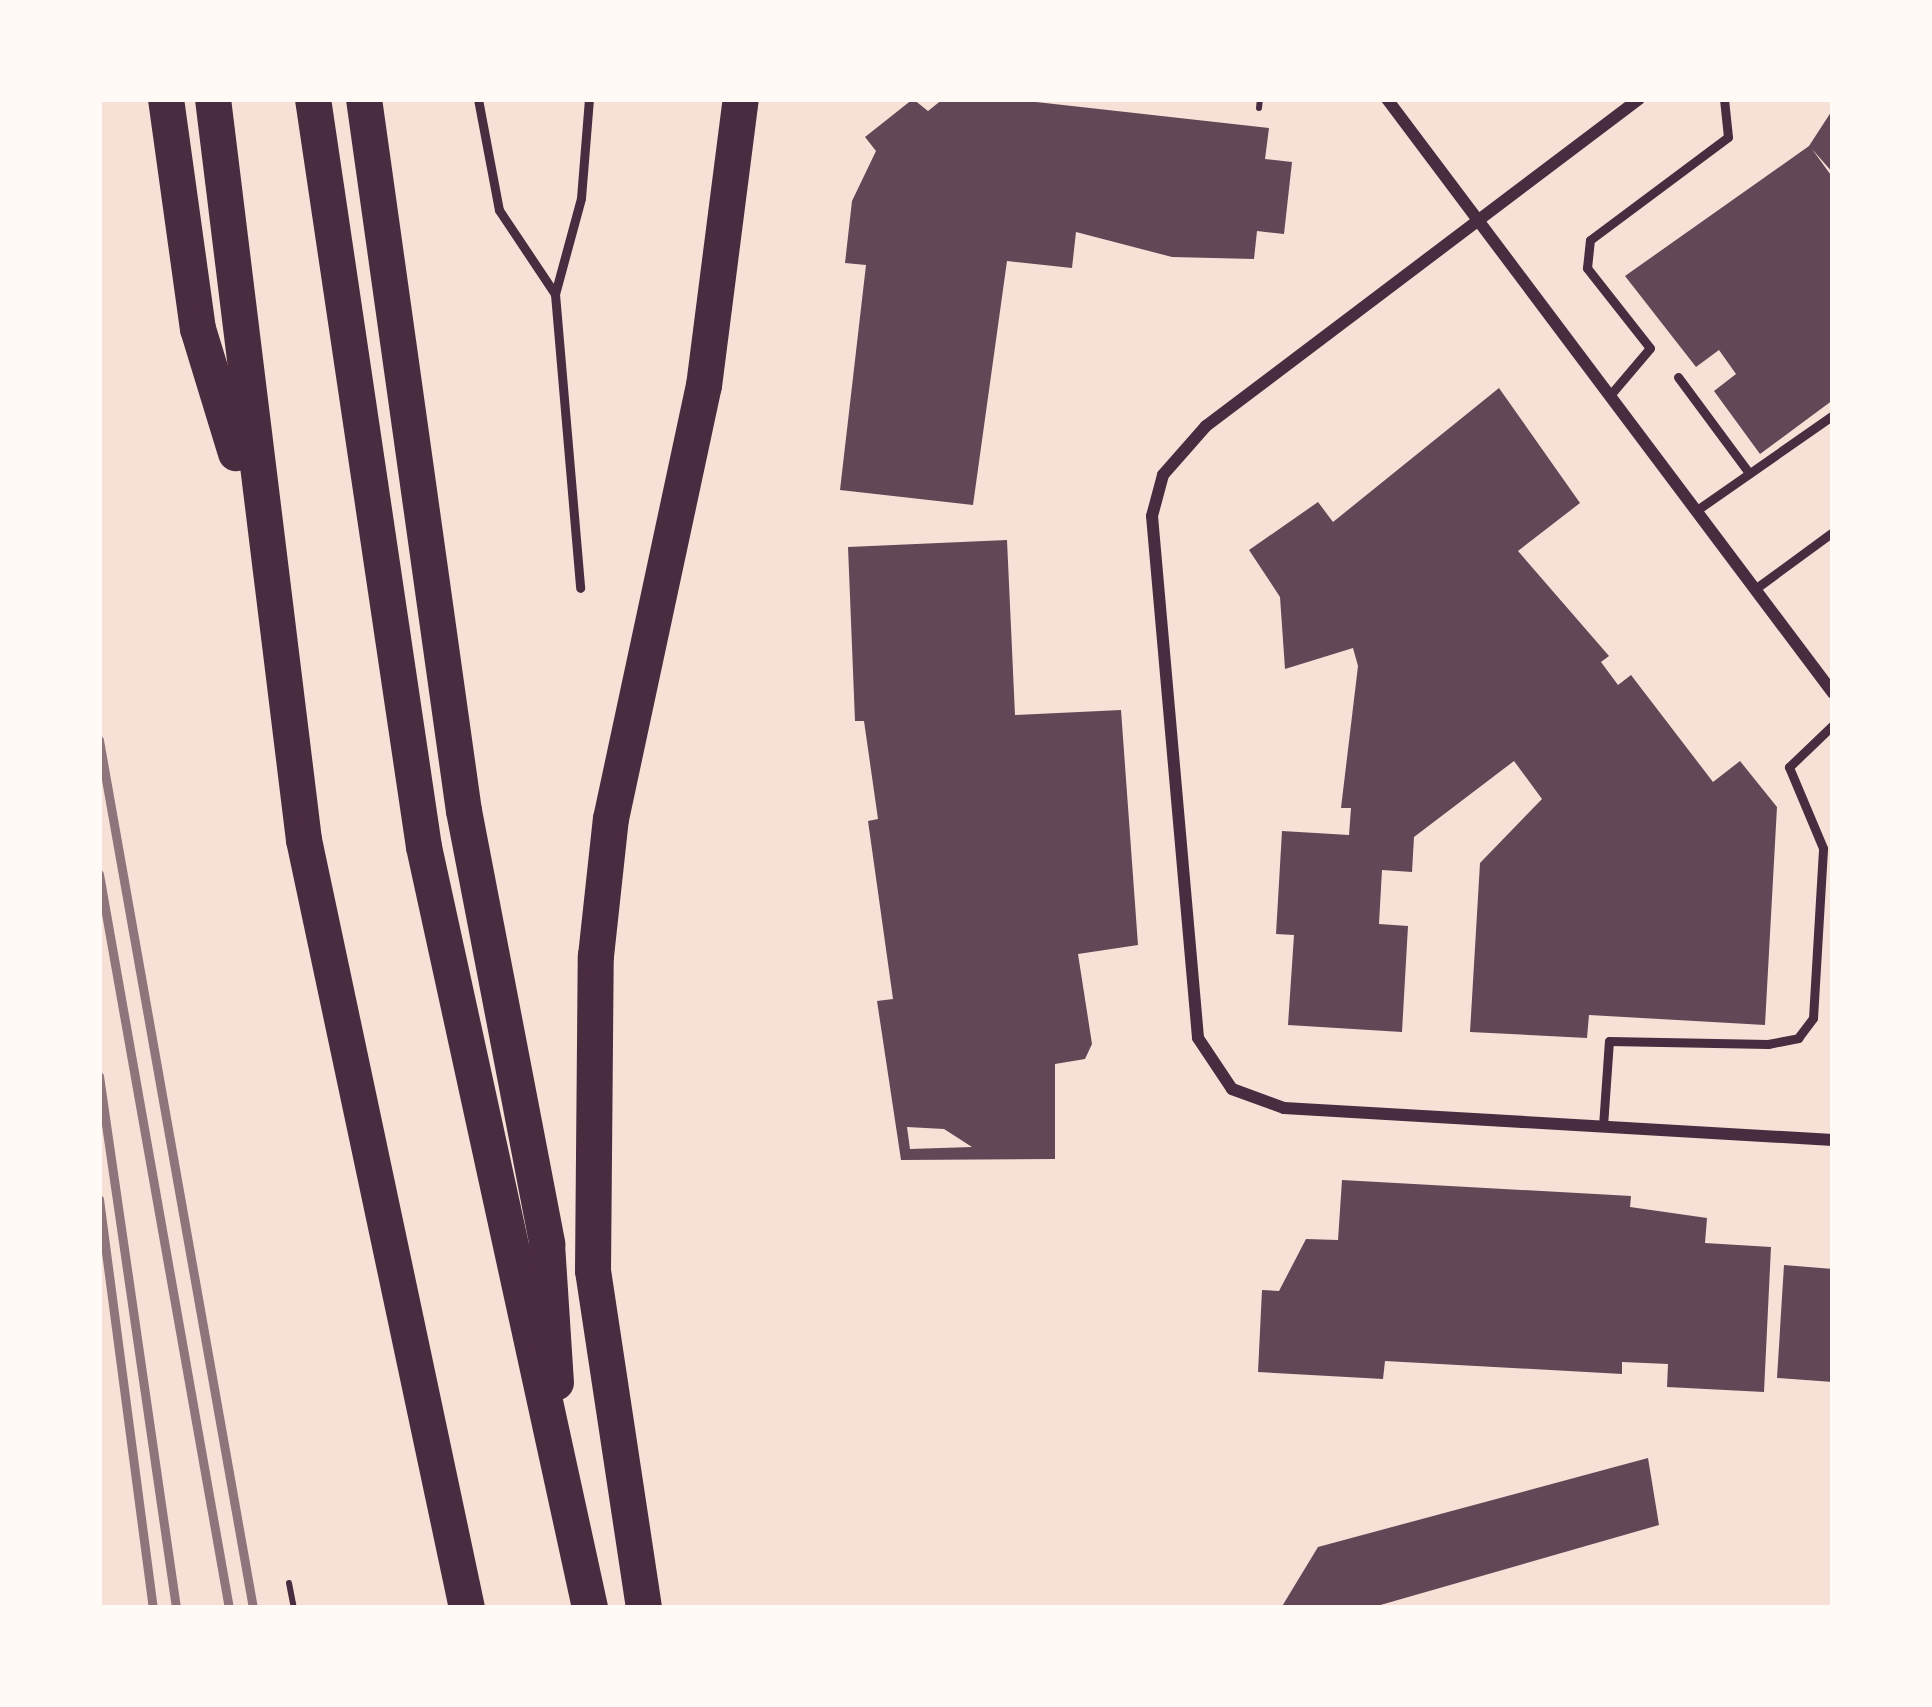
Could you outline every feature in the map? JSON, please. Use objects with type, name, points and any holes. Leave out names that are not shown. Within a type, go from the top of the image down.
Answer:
[{"type":"highway","points":[[166,99],[198,329],[263,543]]},
{"type":"highway","points":[[213,99],[263,543],[304,840],[466,1608]]},
{"type":"highway","points":[[313,99],[424,847],[565,1519],[590,1608]]},
{"type":"highway","points":[[364,99],[464,811],[547,1244],[565,1519]]},
{"type":"highway","points":[[644,1608],[593,1271],[596,956],[610,819],[704,386],[741,99]]},
{"type":"street","points":[[1387,99],[1833,693]]},
{"type":"street","points":[[1639,99],[1206,426],[1163,475],[1152,516],[1198,1038],[1232,1089],[1268,1105],[1833,1140]]},
{"type":"lane","points":[[478,99],[500,210],[555,294]]},
{"type":"lane","points":[[580,588],[555,294],[581,198],[589,99]]},
{"type":"lane","points":[[1611,394],[1650,348],[1587,268],[1590,240],[1728,137],[1724,99]]},
{"type":"lane","points":[[1678,377],[1749,473]]},
{"type":"lane","points":[[1697,510],[1833,415]]},
{"type":"lane","points":[[1755,590],[1833,532]]},
{"type":"lane","points":[[1603,1126],[1609,1041],[1768,1044],[1798,1038],[1813,1018],[1823,848],[1789,767],[1833,725]]},
{"type":"path","points":[[290,1583],[294,1608]]},
{"type":"building","points":[[913,99],[928,111],[943,99],[1009,99],[1269,128],[1265,159],[1292,162],[1284,234],[1257,231],[1254,259],[1172,257],[1076,232],[1072,268],[1007,261],[973,505],[840,490],[866,265],[845,263],[852,201],[876,151],[865,137]]},
{"type":"building","points":[[1833,109],[1833,173],[1812,149],[1833,178],[1833,400],[1760,454],[1714,391],[1736,374],[1719,350],[1696,367],[1625,276],[1809,146]]},
{"type":"building","points":[[1499,388],[1580,503],[1518,551],[1609,656],[1601,662],[1618,685],[1631,675],[1713,782],[1740,761],[1777,807],[1765,1025],[1589,1015],[1587,1038],[1470,1032],[1480,863],[1542,799],[1514,761],[1414,837],[1412,872],[1382,870],[1379,924],[1408,926],[1402,1032],[1288,1025],[1294,935],[1276,934],[1282,831],[1349,835],[1351,808],[1341,808],[1358,666],[1353,648],[1285,669],[1280,597],[1249,550],[1318,502],[1333,522]]},
{"type":"building","points":[[1007,540],[1015,715],[1121,710],[1138,945],[1078,954],[1092,1044],[1085,1059],[1055,1064],[1055,1159],[901,1160],[877,1001],[893,999],[868,821],[878,819],[864,721],[855,721],[848,547]],"holes":[[[907,1127],[944,1129],[972,1147],[910,1149]]]},
{"type":"building","points":[[1342,1180],[1631,1196],[1630,1207],[1707,1218],[1705,1243],[1771,1247],[1764,1392],[1667,1387],[1668,1364],[1622,1362],[1622,1374],[1385,1361],[1383,1379],[1258,1372],[1262,1290],[1279,1291],[1306,1239],[1338,1240]]},
{"type":"building","points":[[1784,1265],[1833,1269],[1833,1382],[1777,1378]]},
{"type":"building","points":[[1648,1458],[1659,1525],[1370,1608],[1281,1608],[1318,1547]]},
{"type":"railway","points":[[99,740],[253,1608]]},
{"type":"railway","points":[[99,874],[229,1608]]},
{"type":"railway","points":[[99,1076],[176,1608]]},
{"type":"railway","points":[[99,1199],[153,1608]]}]
